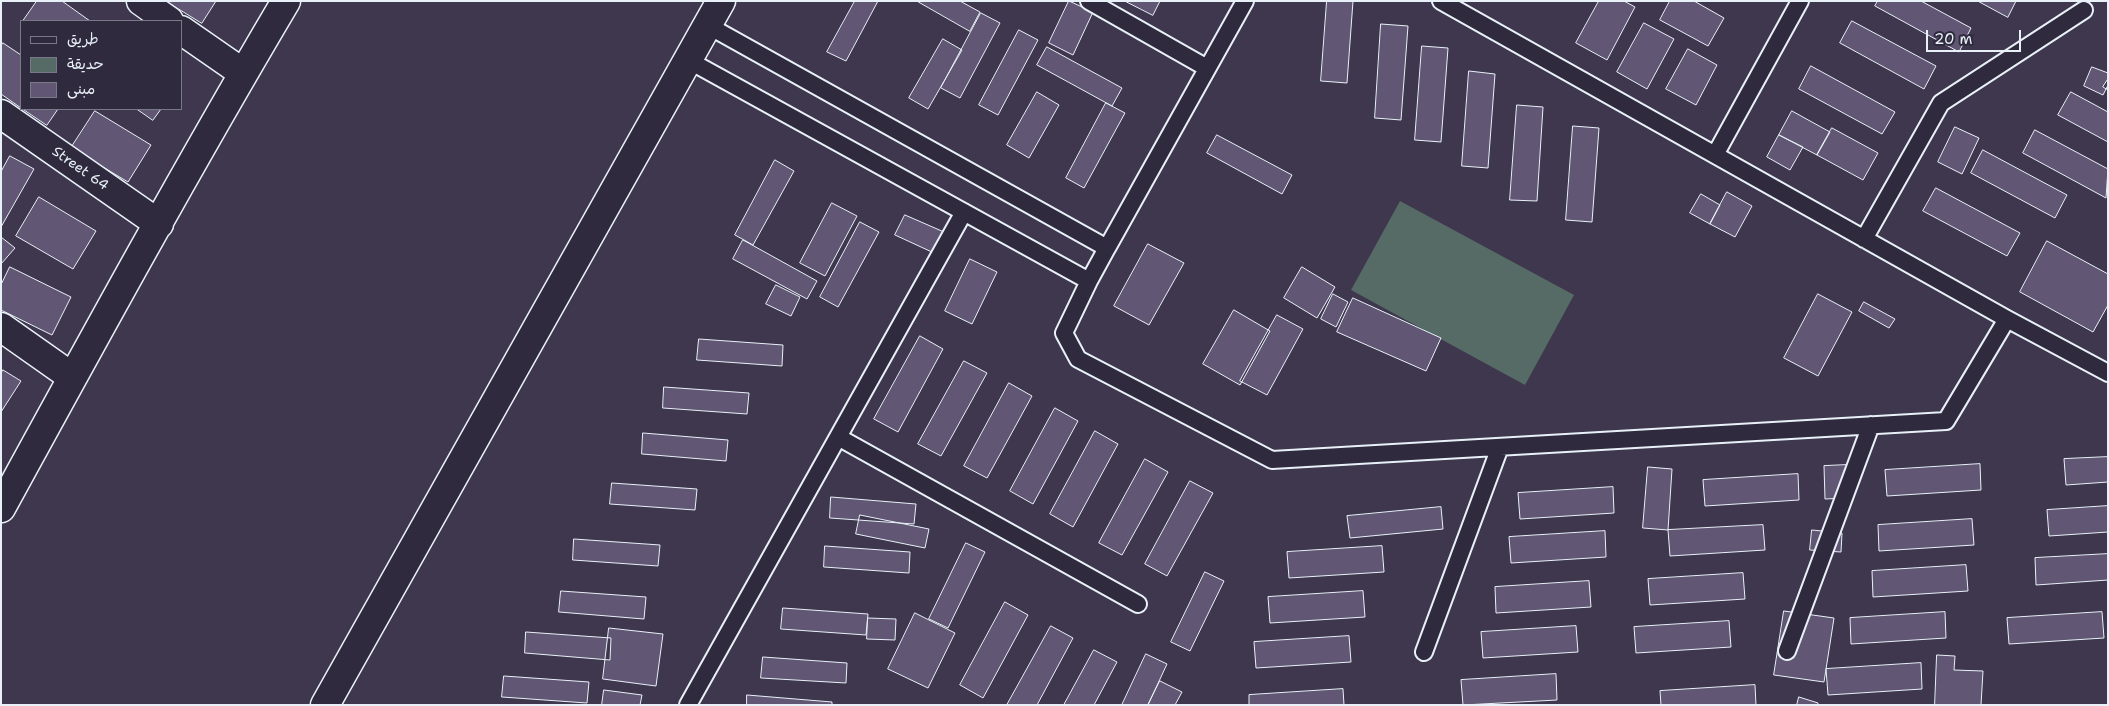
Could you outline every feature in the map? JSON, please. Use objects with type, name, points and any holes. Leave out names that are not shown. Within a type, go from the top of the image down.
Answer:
[{"type":"street","points":[[140,1],[168,20]]},
{"type":"street","points":[[1,508],[72,377],[243,73],[286,1]]},
{"type":"street","points":[[325,705],[720,1]]},
{"type":"street","points":[[182,31],[243,73]]},
{"type":"street","name":"Street 64","points":[[1,114],[159,224]]},
{"type":"street","points":[[1,327],[72,377]]},
{"type":"lane","points":[[1089,1],[1208,68]]},
{"type":"lane","points":[[1244,1],[1089,281],[1064,333],[1078,359],[1272,460],[1946,421],[2007,319]]},
{"type":"lane","points":[[1441,1],[2007,319],[2108,373]]},
{"type":"lane","points":[[1715,155],[1800,1]]},
{"type":"lane","points":[[1864,239],[1941,103],[2084,10]]},
{"type":"lane","points":[[707,25],[1107,248]]},
{"type":"lane","points":[[688,60],[1089,281]]},
{"type":"lane","points":[[688,705],[964,212]]},
{"type":"lane","points":[[1787,651],[1871,425]]},
{"type":"lane","points":[[838,437],[1138,604]]},
{"type":"lane","points":[[1424,652],[1500,447]]},
{"type":"green space","points":[[1400,201],[1574,295],[1525,385],[1351,290]]},
{"type":"building","points":[[37,1],[62,1],[89,20],[24,20]]},
{"type":"building","points":[[166,1],[216,1],[202,23]]},
{"type":"building","points":[[855,1],[878,1],[846,61],[827,52]]},
{"type":"building","points":[[917,1],[960,1],[980,12],[970,31]]},
{"type":"building","points":[[1069,1],[1093,12],[1073,55],[1049,43]]},
{"type":"building","points":[[1125,1],[1160,1],[1153,15]]},
{"type":"building","points":[[1327,1],[1353,1],[1347,83],[1321,81]]},
{"type":"building","points":[[1599,1],[1624,1],[1635,7],[1607,60],[1576,43]]},
{"type":"building","points":[[1670,1],[1694,1],[1724,18],[1708,46],[1660,20]]},
{"type":"building","points":[[1878,1],[1921,1],[1971,28],[1959,52],[1875,6]]},
{"type":"building","points":[[1978,1],[2016,1],[2008,17]]},
{"type":"building","points":[[981,13],[1000,23],[960,98],[941,88]]},
{"type":"building","points":[[1852,21],[1936,66],[1924,89],[1840,43]]},
{"type":"building","points":[[1644,23],[1674,39],[1647,89],[1617,72]]},
{"type":"building","points":[[1381,24],[1408,26],[1401,120],[1375,118]]},
{"type":"building","points":[[1019,30],[1038,40],[998,115],[979,105]]},
{"type":"building","points":[[943,39],[962,50],[928,109],[909,98]]},
{"type":"building","points":[[3,43],[20,54],[20,107],[1,94],[1,46]]},
{"type":"building","points":[[1422,46],[1448,48],[1441,142],[1415,140]]},
{"type":"building","points":[[1047,47],[1122,88],[1112,106],[1037,65]]},
{"type":"building","points":[[1688,49],[1717,65],[1696,105],[1666,89]]},
{"type":"building","points":[[1811,66],[1895,112],[1882,134],[1799,89]]},
{"type":"building","points":[[2092,67],[2108,73],[2108,85],[2103,95],[2084,86]]},
{"type":"building","points":[[1469,71],[1495,74],[1488,168],[1462,166]]},
{"type":"building","points":[[2108,79],[2108,90],[2103,87]]},
{"type":"building","points":[[1037,92],[1059,105],[1029,158],[1007,145]]},
{"type":"building","points":[[2071,92],[2108,112],[2108,142],[2058,115]]},
{"type":"building","points":[[1106,103],[1125,113],[1084,188],[1066,178]]},
{"type":"building","points":[[1517,105],[1543,107],[1537,201],[1510,200]]},
{"type":"building","points":[[24,110],[57,110],[47,125]]},
{"type":"building","points":[[138,110],[160,110],[153,120]]},
{"type":"building","points":[[95,111],[151,145],[128,182],[71,148]]},
{"type":"building","points":[[1792,111],[1830,132],[1817,155],[1779,135]]},
{"type":"building","points":[[1573,126],[1599,128],[1592,222],[1566,220]]},
{"type":"building","points":[[1955,127],[1979,138],[1962,174],[1938,162]]},
{"type":"building","points":[[1832,128],[1878,153],[1863,180],[1817,155]]},
{"type":"building","points":[[2035,130],[2108,169],[2106,198],[2023,153]]},
{"type":"building","points":[[1217,135],[1292,175],[1282,194],[1207,153]]},
{"type":"building","points":[[1779,135],[1803,147],[1790,170],[1767,157]]},
{"type":"building","points":[[1983,150],[2067,195],[2055,218],[1971,173]]},
{"type":"building","points":[[10,156],[34,169],[1,227],[1,172]]},
{"type":"building","points":[[775,160],[794,171],[753,245],[735,235]]},
{"type":"building","points":[[1936,188],[2020,233],[2007,256],[1923,211]]},
{"type":"building","points":[[1727,192],[1752,206],[1735,237],[1710,224]]},
{"type":"building","points":[[1701,194],[1720,205],[1710,224],[1690,213]]},
{"type":"building","points":[[39,197],[96,231],[73,269],[16,236]]},
{"type":"building","points":[[832,203],[857,216],[825,276],[800,263]]},
{"type":"building","points":[[905,215],[944,232],[934,253],[895,235]]},
{"type":"building","points":[[860,222],[879,232],[838,307],[820,297]]},
{"type":"building","points":[[1,237],[15,248],[1,264]]},
{"type":"building","points":[[743,240],[817,281],[807,299],[733,259]]},
{"type":"building","points":[[2047,241],[2108,274],[2108,305],[2093,332],[2020,292]]},
{"type":"building","points":[[1148,244],[1184,263],[1149,325],[1114,306]]},
{"type":"building","points":[[970,259],[997,272],[972,324],[945,311]]},
{"type":"building","points":[[10,267],[71,297],[52,335],[1,310],[1,285]]},
{"type":"building","points":[[1302,267],[1335,287],[1317,318],[1284,298]]},
{"type":"building","points":[[776,285],[800,297],[791,316],[766,304]]},
{"type":"building","points":[[1333,294],[1348,302],[1336,327],[1321,319]]},
{"type":"building","points":[[1818,294],[1852,312],[1818,376],[1784,358]]},
{"type":"building","points":[[1353,298],[1441,338],[1426,371],[1337,332]]},
{"type":"building","points":[[1864,302],[1895,319],[1889,328],[1859,311]]},
{"type":"building","points":[[1234,310],[1270,331],[1240,385],[1203,364]]},
{"type":"building","points":[[1277,315],[1303,329],[1267,395],[1240,381]]},
{"type":"building","points":[[920,336],[943,349],[898,432],[874,419]]},
{"type":"building","points":[[699,339],[783,345],[782,366],[697,360]]},
{"type":"building","points":[[964,361],[987,373],[941,456],[918,444]]},
{"type":"building","points":[[3,370],[21,381],[1,412],[1,374]]},
{"type":"building","points":[[1009,383],[1032,396],[987,478],[964,466]]},
{"type":"building","points":[[664,387],[749,393],[747,414],[663,408]]},
{"type":"building","points":[[1055,408],[1078,421],[1033,504],[1010,491]]},
{"type":"building","points":[[1095,431],[1118,444],[1073,527],[1050,514]]},
{"type":"building","points":[[643,433],[728,440],[726,461],[642,454]]},
{"type":"building","points":[[2108,457],[2108,482],[2066,485],[2064,459]]},
{"type":"building","points":[[1145,459],[1168,472],[1122,555],[1099,543]]},
{"type":"building","points":[[1980,464],[1981,490],[1887,496],[1885,470]]},
{"type":"building","points":[[1847,465],[1848,498],[1825,499],[1824,466]]},
{"type":"building","points":[[1648,467],[1672,469],[1668,530],[1643,528]]},
{"type":"building","points":[[1798,474],[1799,500],[1705,506],[1703,480]]},
{"type":"building","points":[[1190,481],[1213,493],[1167,576],[1145,564]]},
{"type":"building","points":[[612,483],[697,489],[695,510],[610,504]]},
{"type":"building","points":[[1613,487],[1614,513],[1520,519],[1518,493]]},
{"type":"building","points":[[831,497],[916,504],[914,524],[830,518]]},
{"type":"building","points":[[2108,506],[2108,532],[2049,536],[2047,510]]},
{"type":"building","points":[[1441,507],[1443,529],[1350,538],[1347,516]]},
{"type":"building","points":[[860,515],[929,529],[925,548],[856,534]]},
{"type":"building","points":[[1972,519],[1974,545],[1879,551],[1878,525]]},
{"type":"building","points":[[1763,525],[1765,550],[1670,556],[1668,530]]},
{"type":"building","points":[[1812,530],[1842,533],[1841,552],[1810,550]]},
{"type":"building","points":[[1605,531],[1606,557],[1511,563],[1509,537]]},
{"type":"building","points":[[574,539],[660,545],[658,566],[573,560]]},
{"type":"building","points":[[966,543],[985,552],[948,628],[929,619]]},
{"type":"building","points":[[825,546],[910,552],[909,573],[824,567]]},
{"type":"building","points":[[1382,546],[1384,572],[1289,578],[1287,552]]},
{"type":"building","points":[[2108,554],[2108,580],[2036,585],[2035,558]]},
{"type":"building","points":[[1966,565],[1968,591],[1873,597],[1872,571]]},
{"type":"building","points":[[1205,572],[1224,581],[1190,651],[1171,642]]},
{"type":"building","points":[[1743,573],[1745,599],[1650,605],[1648,579]]},
{"type":"building","points":[[1589,581],[1591,607],[1496,613],[1495,587]]},
{"type":"building","points":[[561,591],[646,597],[644,619],[559,612]]},
{"type":"building","points":[[1363,591],[1365,617],[1270,623],[1268,597]]},
{"type":"building","points":[[1005,602],[1028,615],[983,698],[960,685]]},
{"type":"building","points":[[783,608],[868,614],[866,635],[781,629]]},
{"type":"building","points":[[1784,611],[1834,618],[1824,682],[1774,675]]},
{"type":"building","points":[[1945,612],[1946,638],[1851,644],[1850,618]]},
{"type":"building","points":[[2102,612],[2104,638],[2009,644],[2007,618]]},
{"type":"building","points":[[915,613],[955,633],[928,688],[888,669]]},
{"type":"building","points":[[868,618],[896,619],[895,640],[867,639]]},
{"type":"building","points":[[1729,621],[1731,647],[1636,653],[1634,627]]},
{"type":"building","points":[[1051,626],[1073,638],[1037,705],[1007,705]]},
{"type":"building","points":[[1576,626],[1578,652],[1483,658],[1481,632]]},
{"type":"building","points":[[609,628],[663,634],[656,686],[603,679]]},
{"type":"building","points":[[526,632],[611,638],[610,660],[525,653]]},
{"type":"building","points":[[1349,636],[1351,662],[1256,668],[1254,642]]},
{"type":"building","points":[[1094,650],[1117,662],[1094,705],[1064,705]]},
{"type":"building","points":[[1146,654],[1167,664],[1148,705],[1122,705]]},
{"type":"building","points":[[1937,655],[1955,656],[1954,670],[1983,671],[1981,705],[1935,705]]},
{"type":"building","points":[[763,657],[847,663],[846,683],[761,678]]},
{"type":"building","points":[[1921,663],[1922,689],[1828,695],[1826,669]]},
{"type":"building","points":[[1556,674],[1557,700],[1463,705],[1461,680]]},
{"type":"building","points":[[504,676],[589,682],[587,703],[502,697]]},
{"type":"building","points":[[1160,681],[1182,692],[1175,705],[1148,705]]},
{"type":"building","points":[[1755,685],[1756,705],[1661,705],[1660,691]]},
{"type":"building","points":[[1343,689],[1344,705],[1249,705],[1249,695]]},
{"type":"building","points":[[604,690],[642,695],[640,705],[602,705]]},
{"type":"building","points":[[747,695],[832,702],[832,705],[747,705]]},
{"type":"building","points":[[1799,697],[1818,703],[1818,705],[1797,705]]}]
